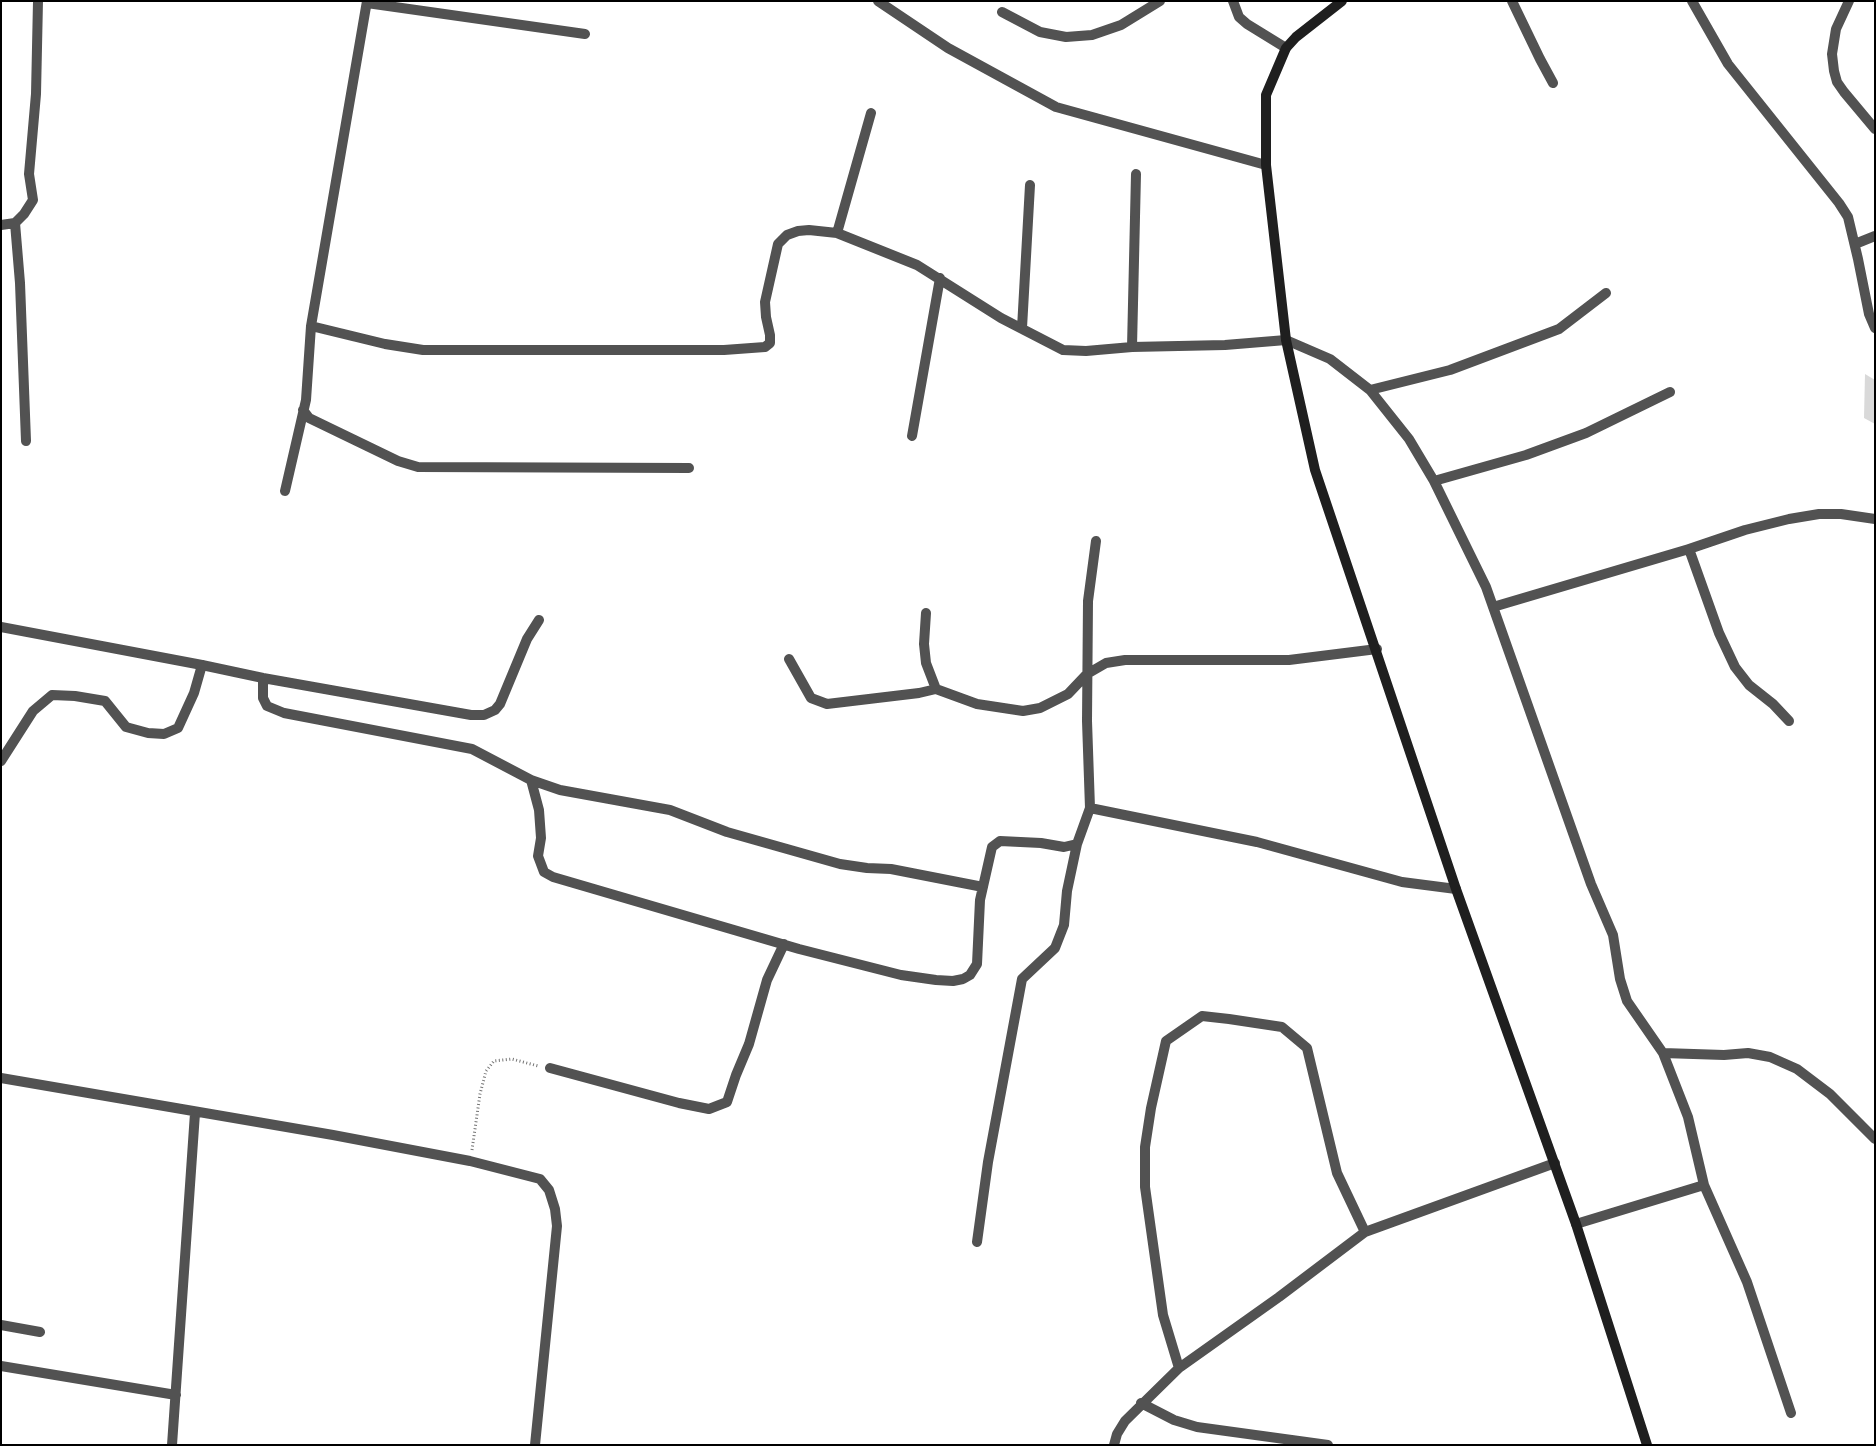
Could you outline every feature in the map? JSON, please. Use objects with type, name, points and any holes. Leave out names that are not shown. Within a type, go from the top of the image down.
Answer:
[{"type":"street","points":[[1,225],[15,223],[24,214],[33,200],[29,174],[36,94],[38,1]]},
{"type":"street","points":[[878,1],[948,48],[1056,107],[1266,165]]},
{"type":"street","points":[[1002,12],[1040,32],[1066,36],[1092,35],[1121,25],[1160,1]]},
{"type":"street","points":[[1233,1],[1239,17],[1286,48]]},
{"type":"street","points":[[1342,1],[1296,37],[1286,48],[1266,96],[1266,165],[1286,340],[1315,470],[1377,649],[1456,889],[1576,1224],[1647,1445]]},
{"type":"street","points":[[1512,1],[1553,83]]},
{"type":"street","points":[[1692,1],[1728,64],[1839,203],[1848,218],[1869,314],[1875,328]]},
{"type":"street","points":[[1849,1],[1836,29],[1832,54],[1834,70],[1837,82],[1875,129]]},
{"type":"street","points":[[285,492],[306,400],[311,326],[367,2],[585,34]]},
{"type":"street","points":[[837,233],[871,113]]},
{"type":"street","points":[[1132,347],[1136,174]]},
{"type":"street","points":[[1022,328],[1030,185]]},
{"type":"street","points":[[15,223],[20,283],[26,441]]},
{"type":"street","points":[[311,326],[385,344],[423,350],[724,350],[765,347],[770,343],[765,302],[778,244],[787,235],[809,230],[837,233],[916,265],[940,278],[1001,318],[1063,350],[1086,352],[1132,347],[1225,345],[1286,340],[1330,359],[1370,390],[1409,439],[1434,481],[1486,587],[1591,884],[1613,935],[1626,1001],[1663,1053],[1688,1117],[1704,1185],[1747,1282],[1791,1413]]},
{"type":"street","points":[[1855,244],[1875,236]]},
{"type":"street","points":[[912,436],[940,278]]},
{"type":"street","points":[[1370,390],[1450,370],[1559,329],[1606,293]]},
{"type":"street","points":[[1434,481],[1526,455],[1586,433],[1670,392]]},
{"type":"street","points":[[303,410],[309,418],[398,461],[418,467],[689,468]]},
{"type":"street","points":[[1493,607],[1689,550],[1745,530],[1789,519],[1819,514],[1841,514],[1875,519]]},
{"type":"street","points":[[977,1242],[988,1162],[1022,979],[1055,948],[1064,925],[1077,844],[1090,808],[1087,674],[1088,600],[1096,542]]},
{"type":"street","points":[[1689,550],[1719,634],[1735,667],[1749,686],[1773,704],[1789,721]]},
{"type":"street","points":[[926,613],[924,644],[926,663],[936,688]]},
{"type":"street","points":[[1,628],[471,716],[484,715],[495,710],[500,704],[527,639],[539,620]]},
{"type":"street","points":[[789,659],[811,698],[827,704],[919,693],[936,688],[977,704],[1023,711],[1040,708],[1068,694],[1087,674],[1106,663],[1125,660],[1289,660],[1377,649]]},
{"type":"street","points":[[1,761],[33,711],[52,695],[75,696],[104,701],[126,727],[148,733],[164,734],[178,728],[194,693],[202,665]]},
{"type":"street","points":[[263,678],[263,698],[267,706],[284,713],[472,749],[531,780],[560,790],[670,810],[727,832],[840,864],[891,869],[983,887]]},
{"type":"street","points":[[531,780],[539,810],[541,838],[538,856],[544,872],[553,877],[784,944],[901,975],[936,980],[953,981],[963,979],[970,975],[977,964],[980,900],[992,847],[1000,841],[1041,843],[1064,847],[1077,844]]},
{"type":"street","points":[[1090,808],[1257,842],[1402,882],[1456,889]]},
{"type":"street","points":[[550,1068],[670,1101],[708,1109],[727,1102],[749,1044],[767,980],[784,944]]},
{"type":"street","points":[[1179,1368],[1163,1315],[1145,1187],[1145,1147],[1151,1108],[1166,1041],[1202,1016],[1282,1027],[1307,1048],[1337,1173],[1365,1232]]},
{"type":"street","points":[[1663,1053],[1724,1055],[1748,1053],[1770,1057],[1797,1070],[1830,1094],[1875,1139]]},
{"type":"street","points":[[1,1078],[334,1135],[470,1161],[540,1179],[549,1190],[556,1209],[557,1226],[535,1445]]},
{"type":"street","points":[[172,1445],[195,1112]]},
{"type":"street","points":[[1114,1445],[1117,1434],[1125,1421],[1179,1368],[1287,1291],[1365,1232],[1555,1163]]},
{"type":"street","points":[[1576,1224],[1704,1185]]},
{"type":"street","points":[[1,1325],[40,1332]]},
{"type":"street","points":[[1,1366],[176,1395]]},
{"type":"street","points":[[1141,1404],[1174,1420],[1197,1427],[1328,1445]]},
{"type":"path","points":[[470,1161],[480,1094],[486,1071],[494,1061],[512,1058],[527,1064],[550,1068]]},
{"type":"shaded area","points":[[1865,374],[1875,380],[1875,424],[1864,418]]}]
